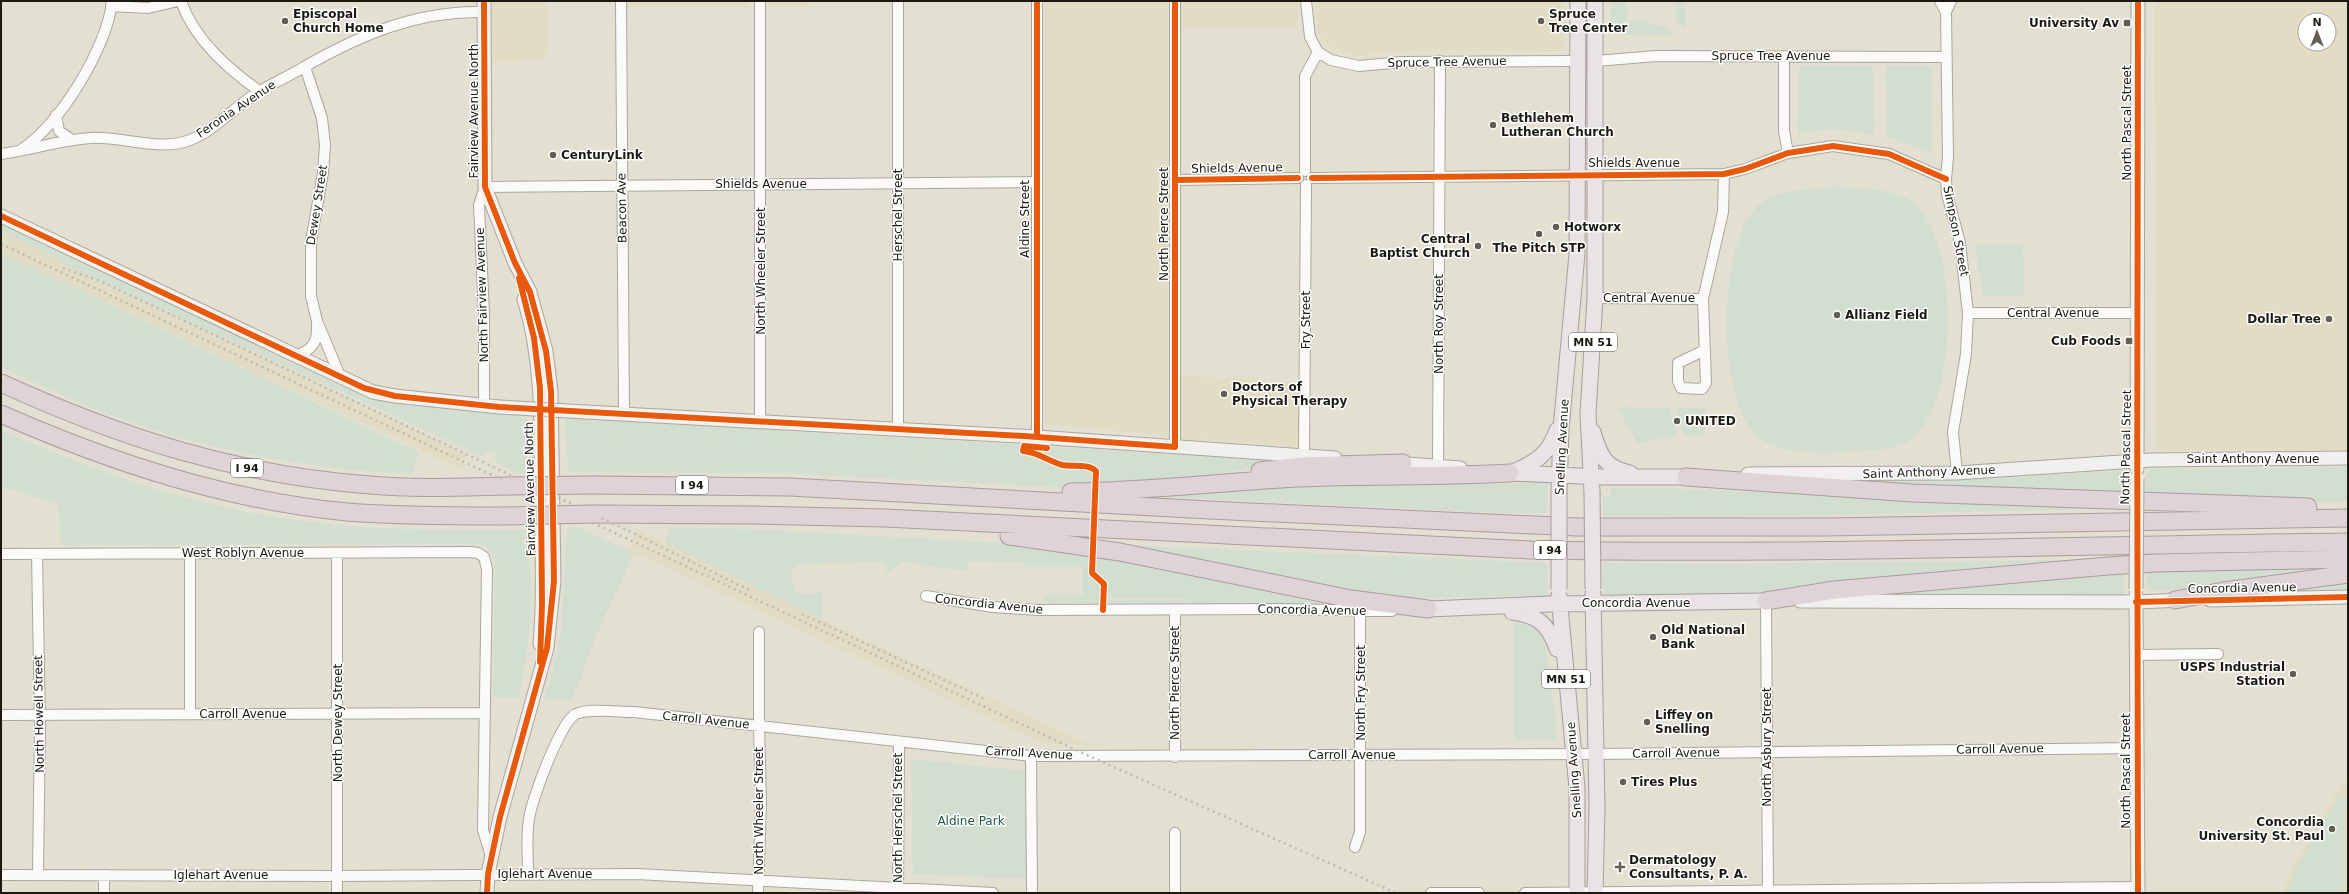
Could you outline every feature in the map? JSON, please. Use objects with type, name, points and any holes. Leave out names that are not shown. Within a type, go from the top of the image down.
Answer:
[{"type":"highway","name":"I 94","points":[[1,383],[83,420],[122,434],[206,458],[266,472],[370,485],[432,488],[594,485],[790,487],[1209,510],[1576,527],[1826,528],[2348,518]]},
{"type":"highway","name":"I 94","points":[[1,414],[114,461],[200,486],[260,499],[304,506],[390,514],[504,516],[593,514],[753,514],[885,518],[1530,550],[1634,552],[1986,550],[2348,542]]},
{"type":"highway","points":[[1133,490],[1287,467],[1403,463]]},
{"type":"highway","points":[[790,487],[1029,493],[1133,490],[1297,478],[1455,476],[1510,473]]},
{"type":"highway","points":[[1686,477],[1912,493],[2188,504],[2348,508]]},
{"type":"highway","points":[[753,514],[1045,540],[1155,559],[1318,593],[1428,609]]},
{"type":"highway","points":[[1766,601],[1834,590],[2108,566],[2156,563],[2348,559]]},
{"type":"highway","points":[[2175,600],[2224,591],[2348,574]]},
{"type":"main road","name":"Snelling Avenue","points":[[1577,893],[1578,813],[1575,754],[1559,604],[1559,475],[1562,415],[1574,299],[1578,174],[1578,1]]},
{"type":"main road","name":"Snelling Avenue","points":[[1595,1],[1595,298],[1588,414],[1592,484],[1592,604],[1596,754],[1595,892]]},
{"type":"main road","points":[[1588,414],[1596,442],[1606,463],[1614,470],[1649,477]]},
{"type":"main road","points":[[1510,473],[1533,464],[1543,456],[1554,438],[1562,415]]},
{"type":"main road","name":"Saint Anthony Avenue","points":[[1510,473],[1559,475],[1592,484],[1649,477],[1686,477]]},
{"type":"main road","name":"Concordia Avenue","points":[[1428,609],[1559,604],[1766,601]]},
{"type":"main road","points":[[1464,607],[1523,614],[1539,619],[1547,626],[1554,641],[1566,679]]},
{"type":"street","points":[[17,152],[39,136],[75,91],[94,58],[108,28],[112,4],[148,8],[178,1]]},
{"type":"street","points":[[181,1],[186,16],[219,59],[236,75],[259,91]]},
{"type":"street","name":"Beacon Ave","points":[[621,1],[624,414]]},
{"type":"street","name":"North Wheeler Street","points":[[760,1],[760,421]]},
{"type":"street","name":"Herschel Street","points":[[898,1],[898,429]]},
{"type":"street","name":"Aldine Street","points":[[1037,1],[1037,437]]},
{"type":"street","name":"North Pierce Street","points":[[1175,1],[1175,447]]},
{"type":"street","points":[[1306,1],[1310,37],[1318,52]]},
{"type":"street","name":"Simpson Street","points":[[1940,1],[1946,12]]},
{"type":"street","name":"Simpson Street","points":[[1951,1],[1946,12],[1948,158],[1946,179],[1949,204],[1960,243],[1968,313],[1966,354],[1953,432],[1957,473]]},
{"type":"street","name":"North Pascal Street","points":[[2138,1],[2136,589],[2138,890]]},
{"type":"street","name":"Feronia Avenue","points":[[1,154],[72,140],[102,138],[163,144],[189,140],[210,128],[259,91],[305,67],[336,48],[391,26],[446,13],[484,7]]},
{"type":"street","name":"Fairview Avenue North","points":[[484,7],[485,187],[515,263],[534,338],[540,388],[542,604],[539,670],[491,856],[487,893]]},
{"type":"street","name":"Spruce Tree Avenue","points":[[1318,52],[1331,60],[1359,66],[1402,62],[1440,61],[1578,61]]},
{"type":"street","name":"Fry Street","points":[[1304,456],[1306,385],[1305,76],[1318,52]]},
{"type":"street","name":"Spruce Tree Avenue","points":[[1595,61],[1657,56],[1946,57]]},
{"type":"street","points":[[1784,56],[1784,131],[1788,153]]},
{"type":"street","name":"North Roy Street","points":[[1438,466],[1440,61]]},
{"type":"street","name":"Dewey Street","points":[[298,356],[310,349],[315,343],[317,334],[317,321],[311,296],[310,252],[315,214],[324,173],[325,145],[322,118],[315,92],[305,67]]},
{"type":"street","points":[[56,115],[59,131],[72,140]]},
{"type":"street","name":"Shields Avenue","points":[[1175,180],[1578,174],[1724,174],[1745,169],[1788,153],[1833,146],[1875,150],[1913,163],[1946,179]]},
{"type":"street","points":[[1705,350],[1703,299],[1714,243],[1723,212],[1724,174]]},
{"type":"street","name":"Shields Avenue","points":[[485,187],[760,183],[1036,182]]},
{"type":"street","name":"North Fairview Avenue","points":[[484,405],[484,314],[479,205],[485,187]]},
{"type":"street","points":[[1,216],[340,376],[383,394],[499,407],[1037,437],[1403,463],[1510,473]]},
{"type":"street","name":"Central Avenue","points":[[1595,298],[1703,299]]},
{"type":"street","name":"Central Avenue","points":[[1968,313],[2138,313]]},
{"type":"street","name":"Dewey Street","points":[[317,321],[323,332],[340,376]]},
{"type":"street","name":"Saint Anthony Avenue","points":[[1686,477],[1737,474],[1957,473],[2174,459],[2348,458]]},
{"type":"street","name":"West Roblyn Avenue","points":[[1,554],[470,552],[478,553],[484,557]]},
{"type":"street","points":[[190,553],[190,714]]},
{"type":"street","name":"North Dewey Street","points":[[337,553],[338,893]]},
{"type":"street","name":"North Howell Street","points":[[37,554],[40,715],[38,874]]},
{"type":"street","name":"Fairview Avenue North","points":[[484,557],[487,569],[483,830],[491,856]]},
{"type":"street","name":"Concordia Avenue","points":[[926,596],[993,607],[1036,610],[1275,609],[1360,611],[1428,609]]},
{"type":"street","name":"Concordia Avenue","points":[[1766,601],[2136,602],[2348,597]]},
{"type":"street","name":"North Asbury Street","points":[[1766,601],[1768,892]]},
{"type":"street","name":"North Pierce Street","points":[[1175,610],[1175,757]]},
{"type":"street","name":"North Fry Street","points":[[1355,847],[1360,832],[1360,611]]},
{"type":"street","name":"North Wheeler Street","points":[[758,893],[761,802],[759,632]]},
{"type":"street","points":[[2136,656],[2218,654]]},
{"type":"street","name":"Carroll Avenue","points":[[528,874],[528,829],[532,807],[563,727],[571,716],[582,712],[634,712],[1031,756],[1175,757],[1596,754],[2137,748]]},
{"type":"street","name":"Carroll Avenue","points":[[1,715],[485,713]]},
{"type":"street","name":"North Herschel Street","points":[[898,742],[898,891]]},
{"type":"street","points":[[1031,756],[1032,893]]},
{"type":"street","points":[[1175,833],[1175,893]]},
{"type":"street","name":"Iglehart Avenue","points":[[1,874],[338,876],[637,874],[758,880],[898,891],[993,893]]},
{"type":"street","points":[[104,875],[104,893]]},
{"type":"street","points":[[1525,893],[2138,890]]},
{"type":"street","points":[[1431,893],[1479,893]]},
{"type":"shaded area","points":[[491,1],[547,1],[547,52],[541,60],[492,63]]},
{"type":"shaded area","points":[[627,1],[750,1],[750,8],[627,8]]},
{"type":"shaded area","points":[[768,1],[810,1],[810,7],[768,8]]},
{"type":"shaded area","points":[[1044,1],[1168,1],[1168,436],[1044,424]]},
{"type":"shaded area","points":[[1181,1],[1298,1],[1298,29],[1181,29]]},
{"type":"shaded area","name":"Spruce Tree Center","points":[[1315,1],[1564,1],[1564,51],[1400,51],[1361,56],[1348,55],[1327,45],[1317,32]]},
{"type":"shaded area","points":[[2154,1],[2348,1],[2348,450],[2157,450]]},
{"type":"shaded area","points":[[1,232],[55,256],[66,265],[95,276],[467,454],[460,469],[1,253]]},
{"type":"shaded area","points":[[1180,375],[1300,383],[1299,441],[1294,446],[1198,439],[1195,442],[1184,441],[1181,438]]},
{"type":"shaded area","points":[[637,529],[821,619],[1091,745],[1041,743],[628,550]]},
{"type":"shaded area","name":"Concordia University St. Paul","points":[[2344,780],[2348,782],[2348,893],[2282,893],[2288,877]]},
{"type":"green space","points":[[1611,1],[1626,1],[1628,18],[1611,33]]},
{"type":"green space","points":[[1675,1],[1685,1],[1685,29],[1676,21]]},
{"type":"green space","points":[[1645,20],[1651,24],[1669,28],[1675,36],[1622,35],[1632,21]]},
{"type":"green space","points":[[1799,66],[1873,66],[1874,134],[1831,129],[1798,133]]},
{"type":"green space","points":[[1886,66],[1932,67],[1932,154],[1887,136]]},
{"type":"green space","name":"Allianz Field","points":[[1830,187],[1851,187],[1885,191],[1906,198],[1914,203],[1929,222],[1939,250],[1946,284],[1948,321],[1945,358],[1939,391],[1928,419],[1913,438],[1899,445],[1883,449],[1816,453],[1792,451],[1781,448],[1761,439],[1746,421],[1735,393],[1729,358],[1727,320],[1729,282],[1736,247],[1747,220],[1763,202],[1770,198],[1795,191]]},
{"type":"green space","points":[[1,221],[287,356],[365,396],[392,403],[527,417],[526,473],[518,473],[496,462],[496,453],[484,452],[483,457],[66,265],[55,256],[1,232]]},
{"type":"green space","points":[[1975,244],[2023,244],[2024,296],[1983,296]]},
{"type":"green space","points":[[1,253],[419,452],[412,474],[376,472],[303,464],[267,458],[196,442],[127,421],[95,409],[1,367]]},
{"type":"green space","points":[[1617,407],[1670,408],[1677,435],[1638,444]]},
{"type":"green space","points":[[1677,408],[1705,408],[1705,435],[1684,435]]},
{"type":"green space","points":[[565,418],[1172,454],[1183,448],[1281,460],[1281,464],[1189,478],[1073,488],[773,473],[568,472]]},
{"type":"green space","points":[[1,430],[74,461],[149,487],[187,498],[264,515],[359,527],[443,530],[526,530],[529,551],[531,593],[529,635],[523,677],[518,698],[493,697],[495,563],[490,551],[480,544],[60,545],[59,505],[1,486]]},
{"type":"green space","points":[[2153,466],[2192,469],[2348,467],[2348,501],[2277,502],[2145,498],[2146,475]]},
{"type":"green space","points":[[2120,471],[2123,474],[2122,496],[1798,480],[1937,481]]},
{"type":"green space","points":[[1391,483],[1503,484],[1548,483],[1547,513],[1506,513],[1160,497],[1160,492]]},
{"type":"green space","points":[[1611,488],[1689,489],[2108,506],[2108,509],[1723,517],[1603,516],[1603,496],[1611,496]]},
{"type":"green space","points":[[567,528],[580,528],[634,553],[597,633],[572,700],[545,700],[557,653],[562,624]]},
{"type":"green space","points":[[670,528],[748,529],[1020,544],[1090,553],[1354,606],[1275,603],[1186,603],[1185,598],[1105,597],[1105,582],[1094,573],[1090,576],[1102,586],[1101,603],[1046,603],[1044,595],[1083,595],[1083,567],[1024,567],[1024,563],[968,561],[967,571],[902,562],[887,573],[884,562],[796,565],[790,574],[795,590],[801,595],[823,592],[821,619],[665,543]]},
{"type":"green space","points":[[1120,545],[1547,563],[1548,592],[1546,596],[1405,598],[1373,596]]},
{"type":"green space","points":[[2120,559],[2082,565],[1734,595],[1606,594],[1603,590],[1603,563],[1752,564]]},
{"type":"green space","points":[[2147,567],[2348,568],[2212,586],[2155,591],[2147,589]]},
{"type":"green space","points":[[2124,571],[2124,596],[1837,597]]},
{"type":"green space","points":[[2348,583],[2348,590],[2285,592]]},
{"type":"green space","points":[[1105,600],[1184,600],[1184,603],[1105,603]]},
{"type":"green space","points":[[1514,621],[1525,623],[1534,628],[1540,634],[1544,642],[1548,660],[1557,729],[1554,729],[1554,734],[1557,734],[1557,740],[1514,740]]},
{"type":"green space","name":"Aldine Park","points":[[911,759],[1026,771],[1027,879],[913,874]]},
{"type":"green space","name":"Concordia University St. Paul","points":[[2339,796],[2348,801],[2345,808],[2343,893],[2286,893],[2295,871]]},
{"type":"railway","points":[[1,244],[1089,756],[1396,893]]},
{"type":"railway","points":[[63,268],[100,281],[633,533],[749,590]]},
{"type":"railway","points":[[802,614],[987,700]]},
{"type":"cycle path","points":[[484,1],[485,187],[515,263],[530,292],[546,351],[551,391],[554,581],[547,648],[500,817],[488,874],[487,893]]},
{"type":"cycle path","points":[[1037,1],[1037,437]]},
{"type":"cycle path","points":[[1,216],[364,388],[395,396],[499,407],[1024,436],[1175,447],[1175,1]]},
{"type":"cycle path","points":[[2138,1],[2138,893]]},
{"type":"cycle path","points":[[1312,178],[1724,174],[1745,169],[1788,153],[1833,146],[1889,154],[1946,179]]},
{"type":"cycle path","points":[[1175,180],[1298,178]]},
{"type":"cycle path","points":[[519,278],[534,338],[540,388],[542,604],[540,662]]},
{"type":"cycle path","points":[[1047,448],[1024,446],[1023,451],[1033,453],[1062,465],[1084,466],[1096,471],[1092,573],[1104,584],[1103,610]]},
{"type":"cycle path","points":[[2136,602],[2348,597]]},
{"type":"place","name":"Episcopal Church Home","points":[[285,21]]},
{"type":"place","name":"Spruce Tree Center","points":[[1541,21]]},
{"type":"place","name":"University Av","points":[[2127,23]]},
{"type":"place","name":"Bethlehem Lutheran Church","points":[[1493,125]]},
{"type":"place","name":"CenturyLink","points":[[553,155]]},
{"type":"place","name":"Hotworx","points":[[1556,227]]},
{"type":"place","name":"The Pitch STP","points":[[1539,234]]},
{"type":"place","name":"Central Baptist Church","points":[[1478,246]]},
{"type":"place","name":"Allianz Field","points":[[1837,315]]},
{"type":"place","name":"Dollar Tree","points":[[2329,319]]},
{"type":"place","name":"Cub Foods","points":[[2129,341]]},
{"type":"place","name":"Doctors of Physical Therapy","points":[[1224,394]]},
{"type":"place","name":"UNITED","points":[[1677,421]]},
{"type":"place","name":"Old National Bank","points":[[1653,637]]},
{"type":"place","name":"USPS Industrial Station","points":[[2293,674]]},
{"type":"place","name":"Liffey on Snelling","points":[[1647,722]]},
{"type":"place","name":"Tires Plus","points":[[1623,782]]},
{"type":"place","name":"Concordia University St. Paul","points":[[2332,829]]},
{"type":"place","name":"Dermatology Consultants, P. A.","points":[[1620,867]]}]
